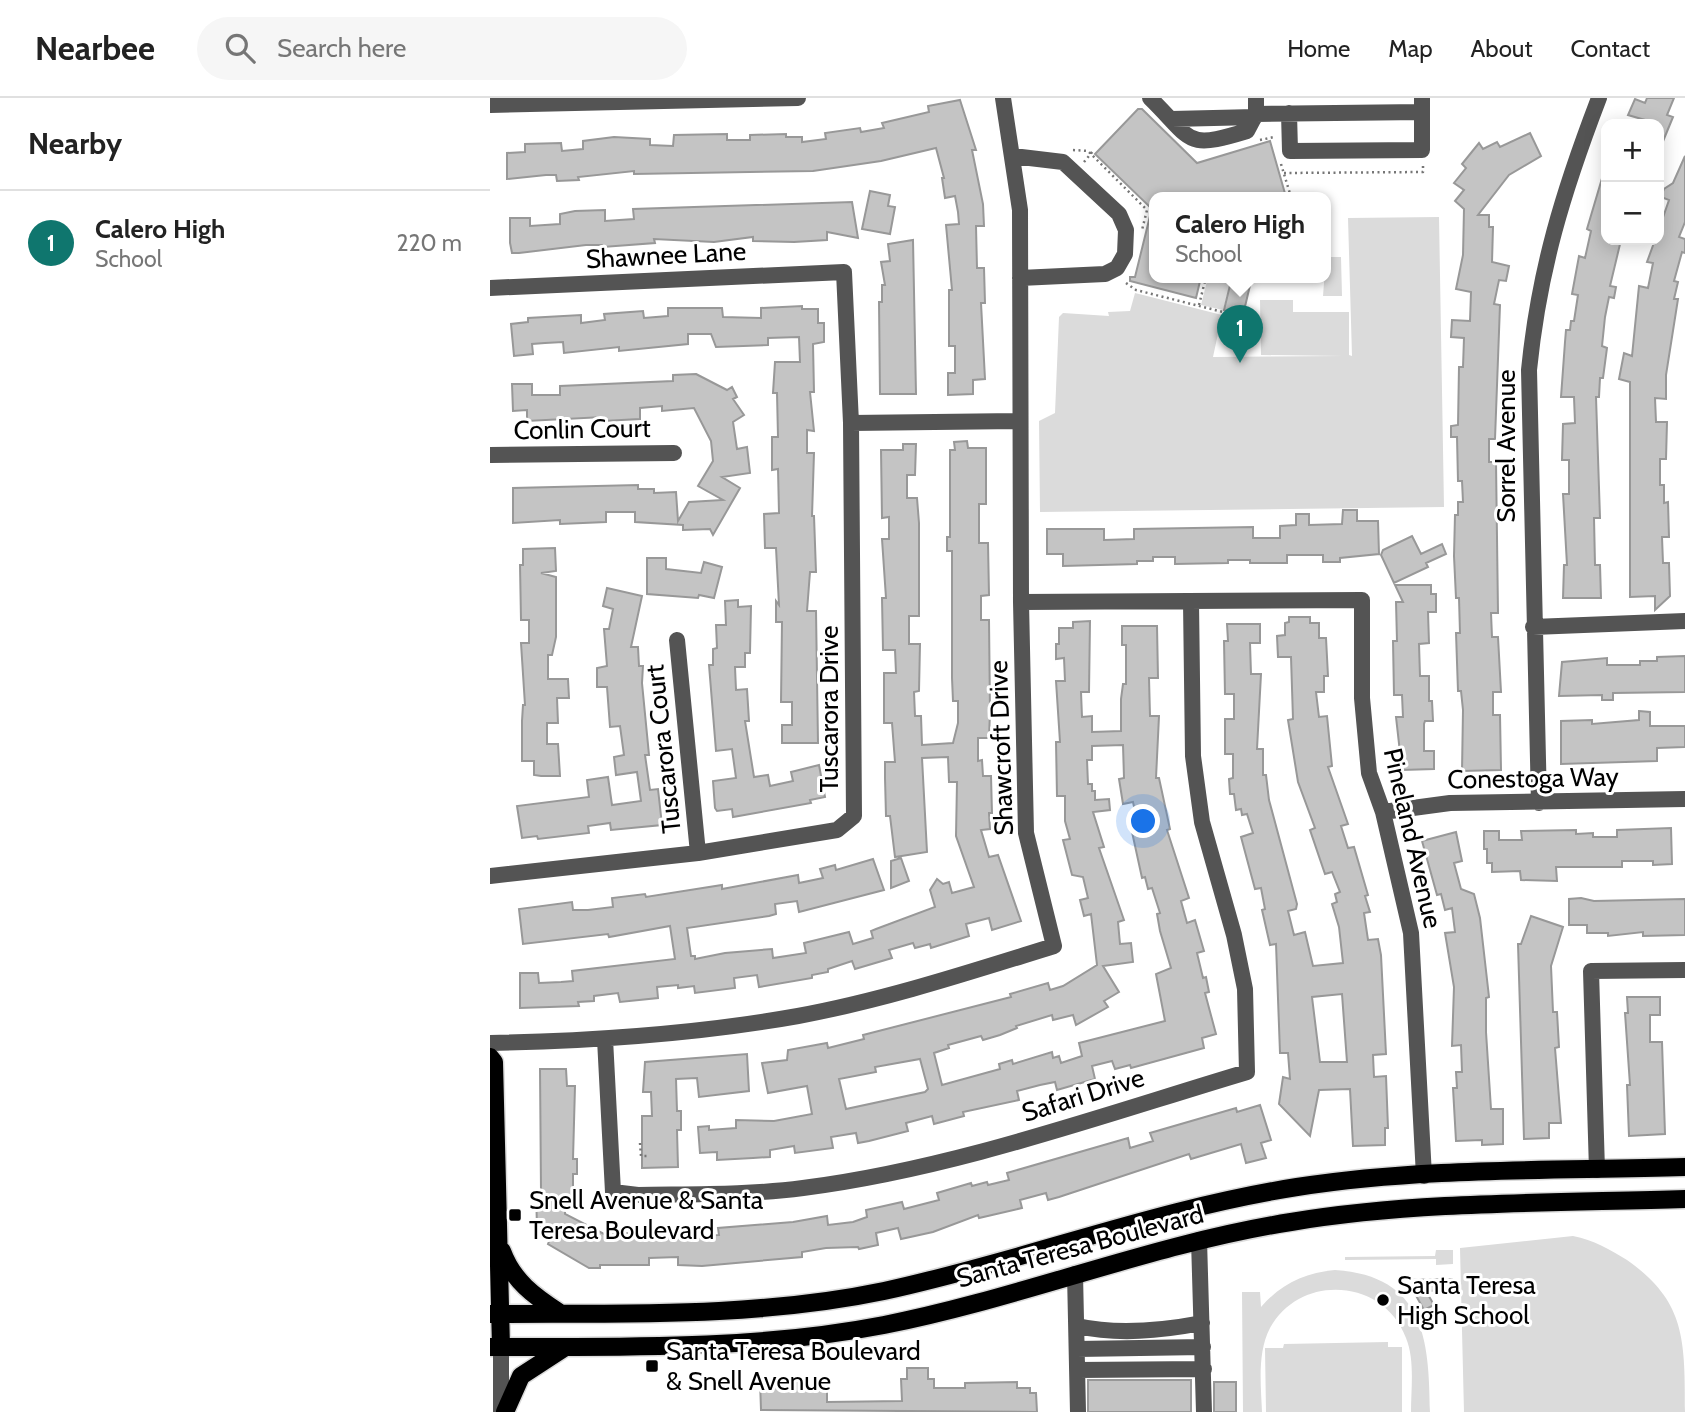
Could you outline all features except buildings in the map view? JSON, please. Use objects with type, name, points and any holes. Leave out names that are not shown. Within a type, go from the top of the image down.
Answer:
[{"type":"main road","points":[[491,1060],[498,1240],[495,1347]]},
{"type":"main road","name":"Santa Teresa Boulevard","points":[[495,1314],[733,1310],[839,1298],[955,1274],[1217,1202],[1300,1186],[1424,1176],[1685,1167]]},
{"type":"main road","name":"Santa Teresa Boulevard","points":[[495,1347],[713,1343],[830,1334],[921,1317],[1199,1240],[1292,1221],[1369,1212],[1685,1199]]},
{"type":"main road","points":[[498,1240],[513,1274],[522,1286],[560,1313]]},
{"type":"main road","points":[[503,1412],[521,1376],[567,1346]]},
{"type":"street","points":[[490,105],[798,98]]},
{"type":"street","name":"Shawcroft Drive","points":[[490,1043],[605,1039],[797,1016],[916,989],[1054,946],[1026,833],[1021,602],[1020,210],[1003,98]]},
{"type":"street","points":[[1150,98],[1195,142],[1208,143],[1247,131],[1256,110]]},
{"type":"street","name":"Sorrel Avenue","points":[[1539,803],[1529,370],[1534,317],[1546,252],[1566,183],[1599,98]]},
{"type":"street","points":[[1172,120],[1256,110],[1289,113],[1364,105],[1422,105],[1422,150],[1290,151],[1289,113]]},
{"type":"street","points":[[1013,156],[1063,162],[1119,214],[1126,230],[1125,254],[1117,268],[1105,274],[1020,278]]},
{"type":"street","name":"Shawnee Lane","points":[[490,288],[844,272]]},
{"type":"street","name":"Tuscarora Drive","points":[[490,876],[698,853],[837,830],[854,816],[851,423],[844,272]]},
{"type":"street","points":[[851,423],[1020,421]]},
{"type":"street","name":"Conlin Court","points":[[490,455],[674,453]]},
{"type":"street","name":"Pineland Avenue","points":[[1021,602],[1362,600],[1362,698],[1369,773],[1383,812],[1411,933],[1424,1176]]},
{"type":"street","name":"Safari Drive","points":[[605,1039],[612,1192],[638,1195],[804,1188],[890,1172],[999,1146],[1247,1072],[1245,989],[1234,935],[1202,822],[1193,757],[1191,602]]},
{"type":"street","points":[[1533,627],[1685,621]]},
{"type":"street","name":"Tuscarora Court","points":[[677,640],[698,853]]},
{"type":"street","name":"Conestoga Way","points":[[1383,812],[1450,803],[1685,799]]},
{"type":"street","points":[[1597,1170],[1591,971],[1685,970]]},
{"type":"street","points":[[1199,1240],[1205,1412]]},
{"type":"street","points":[[1075,1274],[1078,1412]]},
{"type":"street","points":[[1077,1326],[1100,1331],[1163,1330],[1202,1323]]},
{"type":"street","points":[[495,1347],[503,1412]]},
{"type":"street","points":[[1077,1349],[1203,1347]]},
{"type":"street","points":[[1077,1370],[1204,1369]]},
{"type":"path","points":[[1064,149],[1088,151],[1147,210],[1141,233]]},
{"type":"path","points":[[1284,173],[1423,172],[1422,150]]},
{"type":"path","points":[[1126,283],[1129,275]]},
{"type":"path","points":[[1115,283],[1126,283],[1136,289],[1223,313]]},
{"type":"path","points":[[1199,305],[1204,283]]},
{"type":"path","points":[[640,1143],[640,1156],[648,1156]]},
{"type":"shaded area","points":[[1439,217],[1444,507],[1040,512],[1039,421],[1055,413],[1059,317],[1063,313],[1109,316],[1108,312],[1130,311],[1135,293],[1222,315],[1213,357],[1344,356],[1261,355],[1260,300],[1293,300],[1293,312],[1349,312],[1349,355],[1352,356],[1348,218]]},
{"type":"shaded area","points":[[1331,257],[1341,257],[1342,296],[1323,296],[1324,283],[1331,283]]},
{"type":"shaded area","points":[[1206,283],[1230,283],[1223,310],[1201,305]]},
{"type":"shaded area","points":[[1573,1236],[1595,1242],[1627,1260],[1661,1291],[1678,1324],[1682,1342],[1685,1412],[1464,1412],[1460,1248]]},
{"type":"shaded area","points":[[1436,1250],[1453,1250],[1453,1264],[1436,1265],[1436,1259],[1345,1260],[1345,1257],[1435,1256]]},
{"type":"shaded area","points":[[1335,1270],[1365,1275],[1388,1285],[1404,1299],[1416,1316],[1427,1360],[1430,1412],[1411,1412],[1411,1355],[1406,1338],[1395,1318],[1380,1303],[1361,1294],[1341,1290],[1320,1291],[1301,1298],[1284,1310],[1270,1328],[1263,1348],[1262,1412],[1243,1412],[1242,1292],[1260,1292],[1261,1307],[1294,1281]]},
{"type":"shaded area","points":[[1388,1342],[1388,1347],[1402,1347],[1402,1412],[1266,1412],[1265,1348],[1283,1348],[1284,1344]]},
{"type":"place","name":"Calero High","points":[[1240,363]]},
{"type":"place","name":"Snell Avenue & Santa Teresa Boulevard","points":[[515,1215]]},
{"type":"place","name":"Santa Teresa High School","points":[[1383,1300]]},
{"type":"place","name":"Santa Teresa Boulevard & Snell Avenue","points":[[652,1366]]}]
